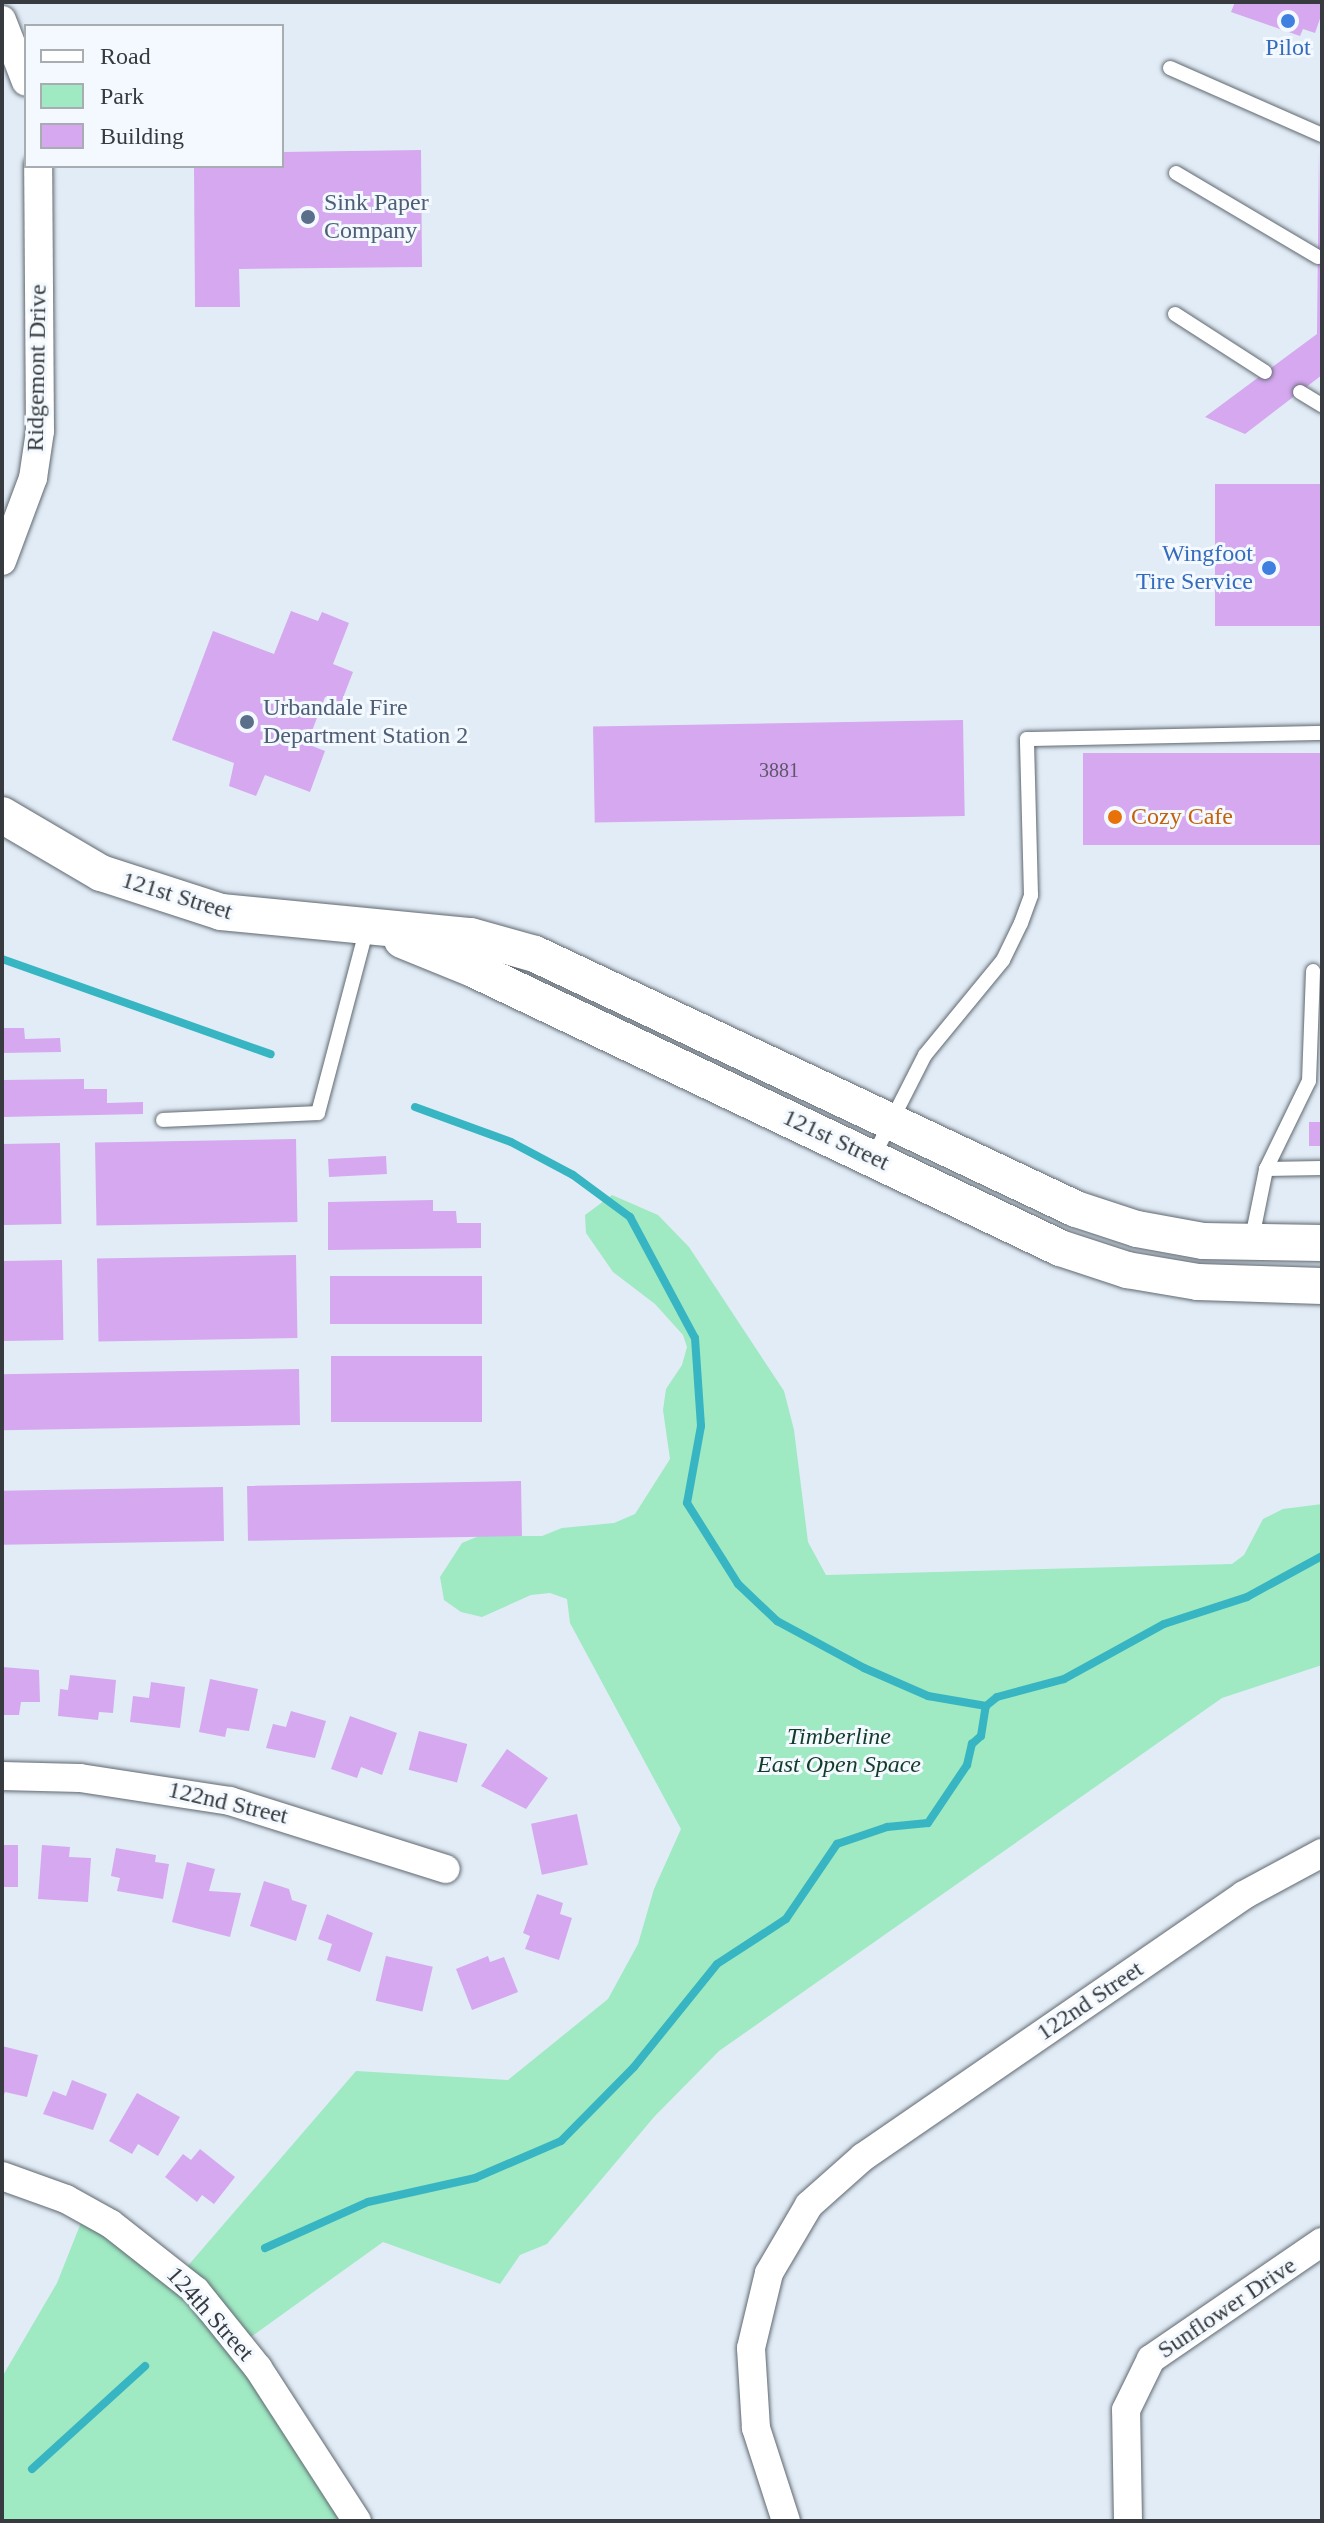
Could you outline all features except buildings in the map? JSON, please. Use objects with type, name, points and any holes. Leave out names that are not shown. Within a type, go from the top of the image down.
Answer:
[{"type":"street","points":[[2,20],[24,77]]},
{"type":"street","name":"Ridgemont Drive","points":[[2,561],[33,478],[40,431],[38,168]]},
{"type":"street","name":"121st Street","points":[[2,815],[101,873],[159,896],[281,922],[471,936],[535,954],[893,1120],[1076,1209],[1137,1229],[1251,1244],[1322,1243]]},
{"type":"street","name":"121st Street","points":[[367,926],[473,969],[1060,1248],[1127,1270],[1198,1282],[1322,1286]]},
{"type":"street","name":"122nd Street","points":[[2,1776],[110,1781],[230,1801],[446,1869]]},
{"type":"street","name":"122nd Street","points":[[786,2521],[756,2428],[750,2386],[757,2309],[786,2238],[809,2205],[863,2157],[1244,1895],[1322,1853]]},
{"type":"street","name":"124th Street","points":[[2,2176],[66,2199],[111,2224],[196,2291],[258,2368],[357,2521]]},
{"type":"street","name":"Sunflower Drive","points":[[1128,2521],[1126,2410],[1151,2359],[1322,2242]]},
{"type":"lane","points":[[1170,68],[1322,135]]},
{"type":"lane","points":[[1176,173],[1318,257]]},
{"type":"lane","points":[[1175,314],[1265,372]]},
{"type":"lane","points":[[1300,392],[1322,405]]},
{"type":"lane","points":[[873,1157],[925,1055],[1003,960],[1026,909],[1031,895],[1027,739],[1322,733]]},
{"type":"lane","points":[[163,1120],[318,1113],[367,926]]},
{"type":"lane","points":[[1251,1244],[1266,1169],[1309,1081],[1313,971]]},
{"type":"lane","points":[[1266,1169],[1322,1168]]},
{"type":"green space","name":"Timberline East Open Space","points":[[612,1195],[658,1215],[689,1247],[784,1391],[794,1430],[808,1542],[826,1575],[1232,1564],[1244,1555],[1263,1519],[1283,1509],[1322,1504],[1322,1665],[1222,1698],[719,2051],[654,2117],[547,2244],[520,2255],[500,2284],[383,2242],[241,2344],[357,2521],[2,2521],[2,2377],[57,2283],[86,2210],[179,2276],[356,2071],[508,2080],[608,1999],[638,1944],[654,1889],[681,1829],[570,1623],[567,1599],[550,1593],[531,1595],[482,1617],[461,1612],[444,1600],[440,1577],[462,1543],[479,1536],[542,1536],[562,1528],[614,1523],[635,1514],[670,1459],[663,1410],[666,1389],[682,1365],[687,1347],[683,1335],[655,1304],[613,1272],[586,1233],[585,1215]]},
{"type":"waterway","points":[[2,959],[271,1054]]},
{"type":"waterway","points":[[415,1107],[511,1142],[573,1175],[630,1217],[695,1338],[701,1426],[687,1503],[738,1584],[777,1621],[864,1668],[928,1696],[986,1706]]},
{"type":"waterway","points":[[265,2248],[368,2202],[475,2178],[561,2141],[634,2067],[717,1964],[786,1919],[837,1844],[887,1827],[928,1823],[967,1765],[972,1744],[981,1736],[986,1706],[997,1697],[1064,1679],[1164,1624],[1247,1597],[1322,1556]]},
{"type":"waterway","points":[[32,2469],[145,2366]]},
{"type":"place","name":"Pilot","points":[[1288,21]]},
{"type":"place","name":"Sink Paper Company","points":[[308,217]]},
{"type":"place","name":"Wingfoot Tire Service","points":[[1269,568]]},
{"type":"place","name":"Urbandale Fire Department Station 2","points":[[247,722]]},
{"type":"place","name":"Cozy Cafe","points":[[1115,817]]}]
